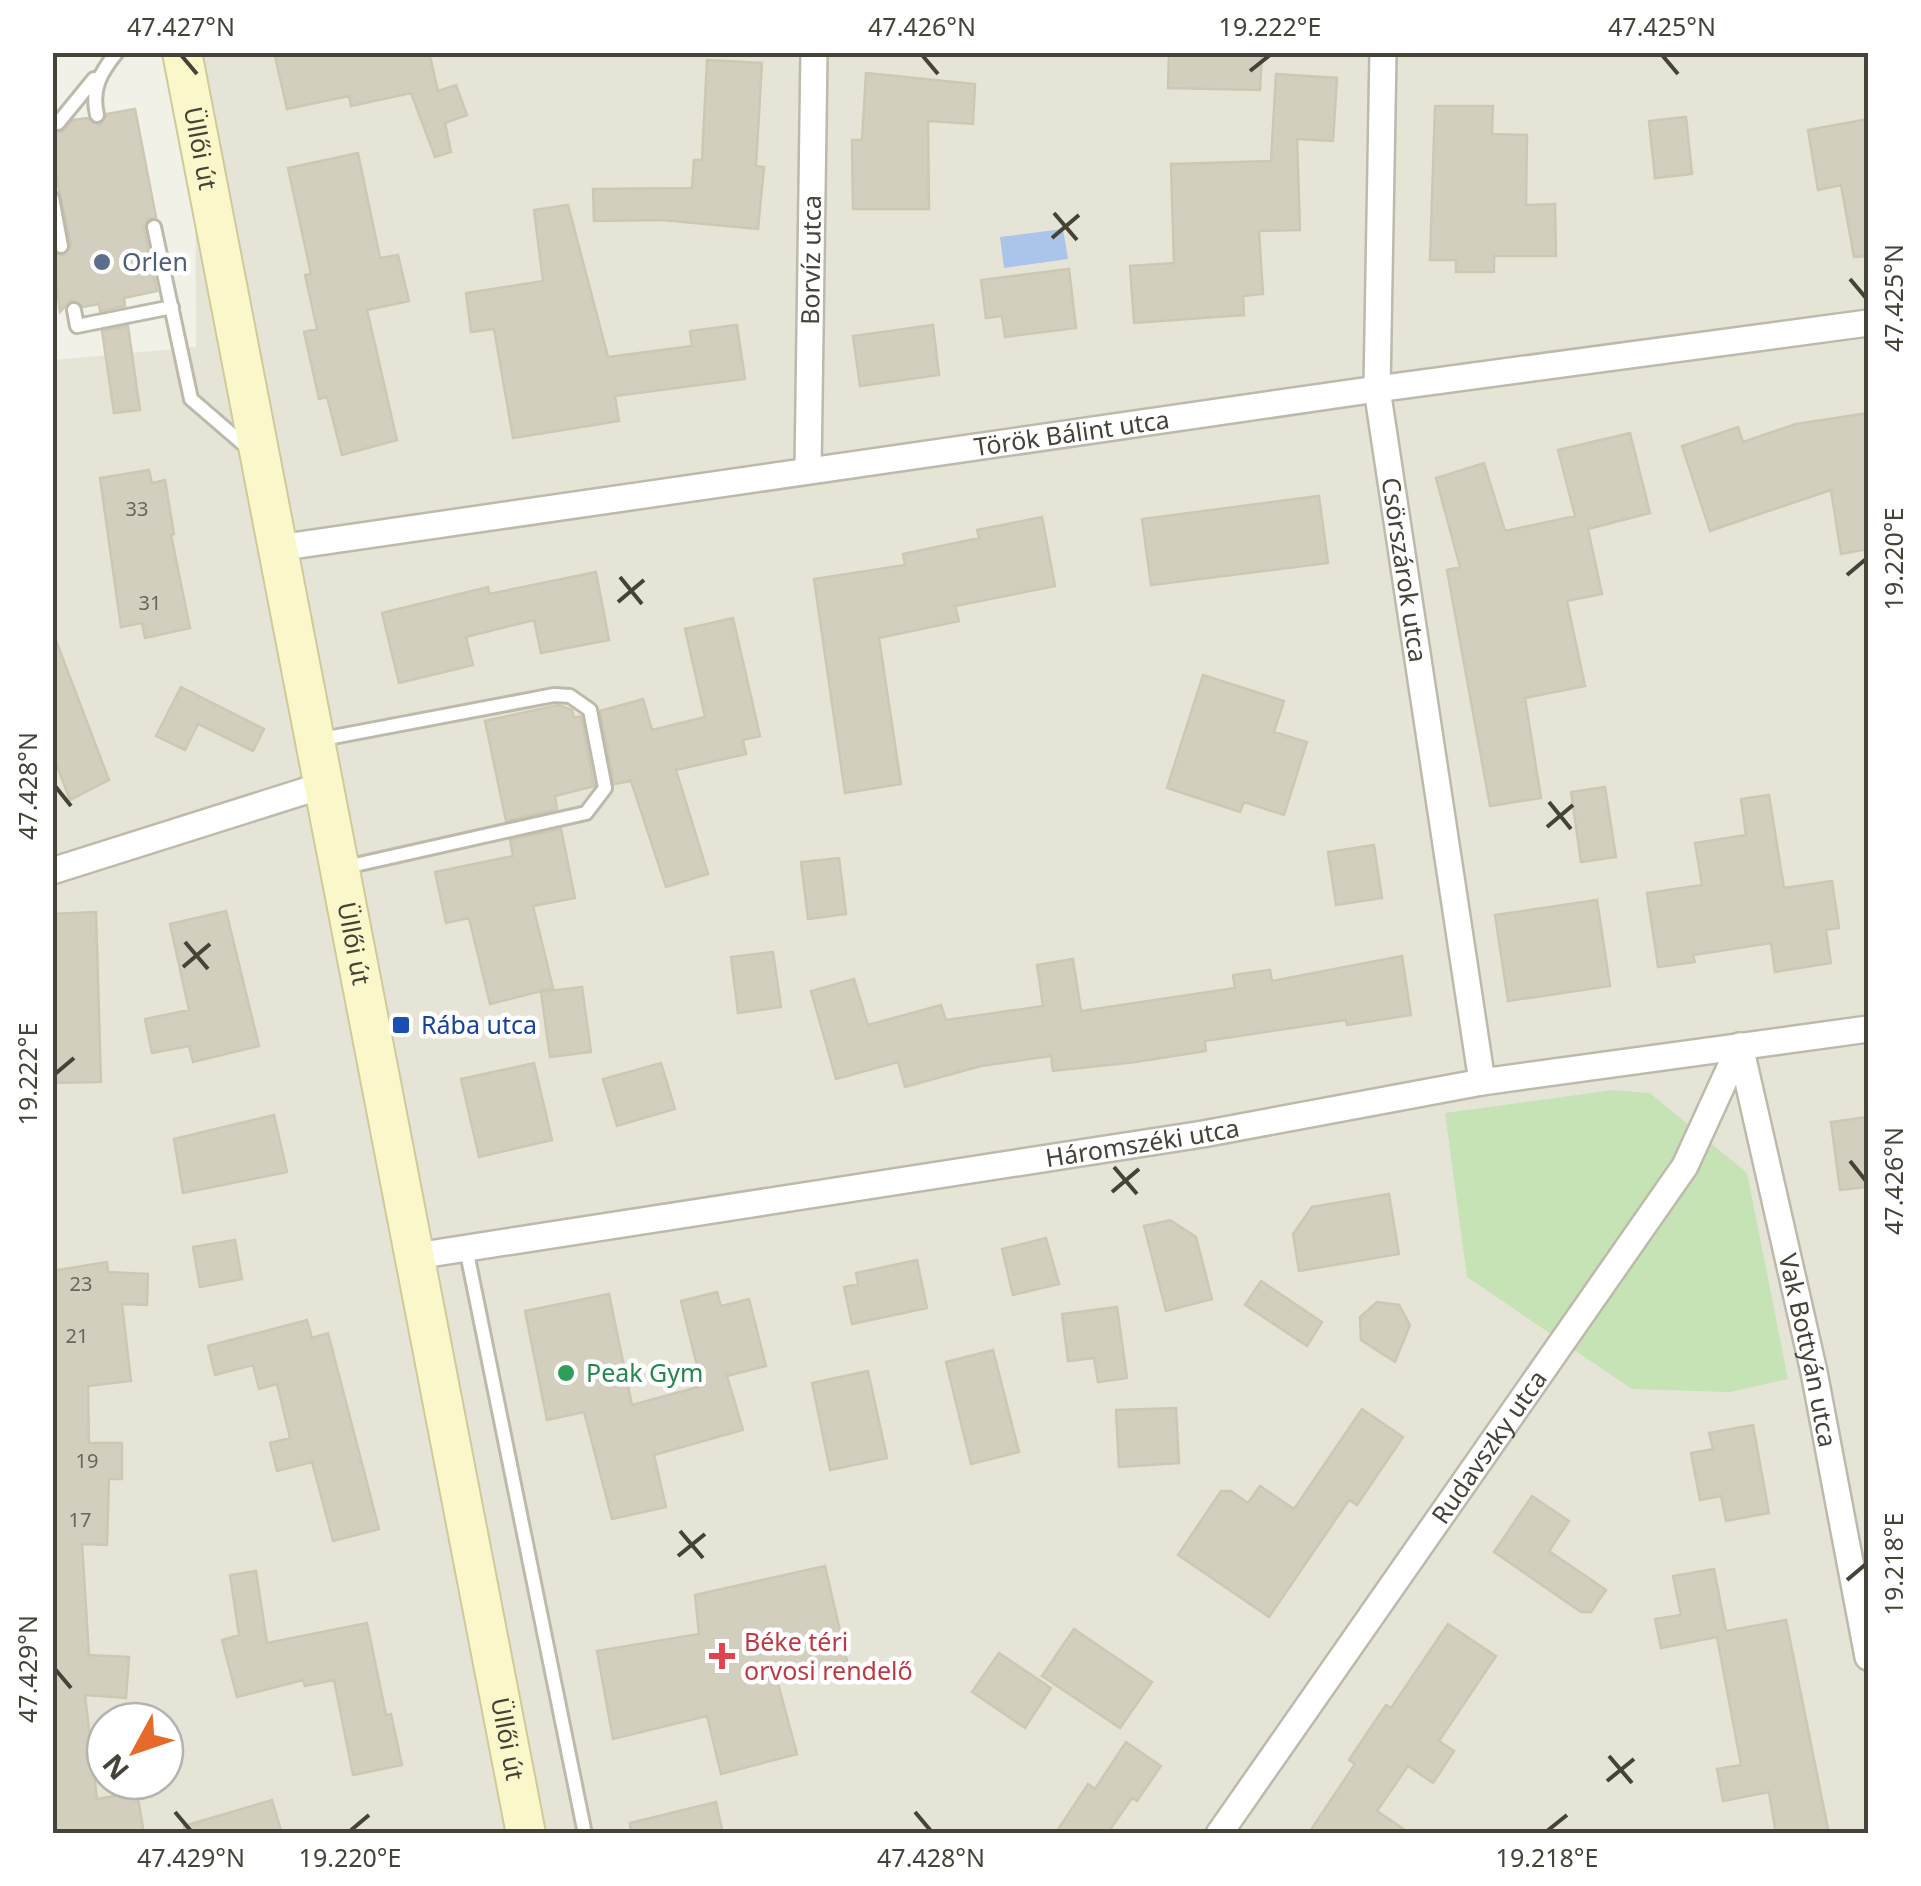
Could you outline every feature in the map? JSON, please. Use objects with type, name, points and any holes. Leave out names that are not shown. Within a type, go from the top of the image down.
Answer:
[{"type":"main road","name":"Üllői út","points":[[182,52],[526,1834]]},
{"type":"street","name":"Borvíz utca","points":[[808,470],[814,52]]},
{"type":"street","name":"Csörszárok utca","points":[[1383,52],[1377,389],[1482,1082]]},
{"type":"street","name":"Török Bálint utca","points":[[278,548],[1377,389],[1868,323]]},
{"type":"street","points":[[52,871],[321,786]]},
{"type":"street","name":"Háromszéki utca","points":[[416,1256],[1204,1134],[1482,1082],[1868,1030]]},
{"type":"street","name":"Vak Bottyán utca","points":[[1740,1046],[1814,1372],[1868,1657]]},
{"type":"street","name":"Rudavszky utca","points":[[1219,1834],[1684,1166],[1740,1046]]},
{"type":"lane","points":[[58,122],[117,52]]},
{"type":"lane","points":[[97,116],[93,96],[102,70]]},
{"type":"lane","points":[[52,198],[62,246]]},
{"type":"lane","points":[[154,227],[191,399],[263,461]]},
{"type":"lane","points":[[74,310],[77,326],[172,306]]},
{"type":"lane","points":[[314,741],[554,695],[570,696],[590,710],[605,788],[586,813],[338,868]]},
{"type":"lane","points":[[466,1246],[585,1834]]},
{"type":"shaded area","points":[[195,53],[1868,53],[1868,1833],[53,1834],[53,360],[196,347]]},
{"type":"green space","points":[[1613,1090],[1650,1093],[1747,1173],[1788,1379],[1730,1392],[1632,1389],[1467,1277],[1445,1113]]},
{"type":"water","points":[[1063,229],[1068,259],[1004,268],[1000,237]]},
{"type":"building","points":[[274,52],[429,52],[438,91],[456,85],[467,115],[445,123],[451,152],[435,157],[411,93],[351,106],[349,96],[287,109]]},
{"type":"building","points":[[1169,52],[1262,55],[1260,90],[1168,88]]},
{"type":"building","points":[[707,60],[762,63],[756,166],[764,167],[758,229],[662,220],[594,221],[593,189],[692,188],[694,160],[702,160]]},
{"type":"building","points":[[866,73],[975,84],[973,124],[928,121],[929,209],[853,209],[852,140],[862,140]]},
{"type":"building","points":[[1276,74],[1337,78],[1333,141],[1297,139],[1300,230],[1259,231],[1263,294],[1243,296],[1244,315],[1134,323],[1130,266],[1174,263],[1171,164],[1271,161]]},
{"type":"building","points":[[1435,106],[1493,106],[1492,134],[1527,135],[1526,205],[1555,204],[1556,256],[1494,256],[1494,272],[1456,272],[1456,260],[1430,260]]},
{"type":"building","points":[[135,109],[156,217],[148,219],[144,229],[157,291],[124,298],[125,306],[100,311],[99,304],[83,307],[71,300],[60,312],[52,251],[64,256],[71,245],[52,157],[52,131],[62,132],[73,120],[87,118],[100,125],[107,114]]},
{"type":"building","points":[[1686,117],[1692,174],[1655,178],[1649,121]]},
{"type":"building","points":[[1868,119],[1868,256],[1854,257],[1841,185],[1818,190],[1808,130]]},
{"type":"building","points":[[358,153],[380,258],[398,255],[409,301],[367,310],[397,440],[342,455],[327,397],[319,399],[304,332],[317,329],[305,275],[311,274],[288,168]]},
{"type":"building","points":[[568,205],[608,357],[692,346],[690,331],[737,325],[745,379],[615,396],[619,421],[513,438],[494,329],[471,332],[466,293],[543,281],[534,210]]},
{"type":"building","points":[[1069,269],[1076,328],[1005,337],[1002,316],[986,318],[981,280]]},
{"type":"building","points":[[933,325],[939,375],[860,386],[853,336]]},
{"type":"building","points":[[128,326],[140,410],[114,413],[102,331]]},
{"type":"building","points":[[1868,413],[1868,549],[1841,554],[1831,490],[1710,531],[1682,446],[1738,427],[1743,442],[1796,424]]},
{"type":"building","points":[[1630,433],[1650,513],[1588,529],[1602,594],[1567,601],[1585,686],[1525,698],[1541,798],[1490,806],[1447,570],[1460,567],[1436,478],[1484,463],[1505,531],[1575,516],[1558,450]]},
{"type":"building","points":[[149,470],[152,483],[165,480],[174,534],[171,535],[190,628],[145,638],[142,623],[121,627],[100,478]]},
{"type":"building","points":[[1319,496],[1328,563],[1151,585],[1142,519]]},
{"type":"building","points":[[1042,517],[1055,586],[955,606],[959,621],[879,638],[901,784],[845,793],[814,579],[905,565],[903,554],[979,538],[977,530]]},
{"type":"building","points":[[596,572],[609,640],[541,653],[534,620],[466,637],[473,665],[399,683],[382,613],[488,587],[489,594]]},
{"type":"building","points":[[733,618],[760,736],[743,740],[746,754],[676,770],[708,874],[666,887],[631,781],[614,784],[600,711],[643,699],[652,730],[705,717],[685,629]]},
{"type":"building","points":[[55,638],[109,780],[70,800],[52,753]]},
{"type":"building","points":[[1203,675],[1284,701],[1274,732],[1307,742],[1284,815],[1244,802],[1240,812],[1167,788]]},
{"type":"building","points":[[181,687],[264,729],[253,751],[198,724],[185,750],[156,736]]},
{"type":"building","points":[[558,705],[572,710],[574,718],[581,716],[594,786],[555,796],[557,809],[506,821],[485,721]]},
{"type":"building","points":[[1605,787],[1616,857],[1581,862],[1571,792]]},
{"type":"building","points":[[1769,795],[1784,888],[1832,881],[1839,928],[1826,930],[1831,963],[1775,972],[1771,943],[1693,955],[1695,962],[1658,967],[1647,893],[1702,885],[1695,843],[1746,835],[1741,799]]},
{"type":"building","points":[[561,829],[575,898],[533,906],[553,988],[490,1004],[469,918],[446,923],[435,872],[513,856],[510,840]]},
{"type":"building","points":[[1374,845],[1382,898],[1336,905],[1328,852]]},
{"type":"building","points":[[839,858],[846,914],[808,919],[801,862]]},
{"type":"building","points":[[1597,900],[1610,986],[1508,1001],[1495,915]]},
{"type":"building","points":[[226,911],[259,1046],[193,1062],[189,1046],[152,1053],[145,1019],[189,1010],[170,924]]},
{"type":"building","points":[[96,912],[101,1082],[52,1083],[52,914]]},
{"type":"building","points":[[773,952],[781,1007],[738,1013],[731,957]]},
{"type":"building","points":[[1402,956],[1411,1015],[1347,1025],[1346,1020],[1205,1041],[1206,1051],[1136,1062],[1053,1071],[1051,1056],[981,1066],[905,1087],[898,1062],[836,1079],[811,991],[854,979],[868,1025],[941,1005],[946,1020],[1043,1006],[1037,965],[1073,959],[1081,1011],[1235,988],[1233,975],[1270,970],[1272,981]]},
{"type":"building","points":[[582,987],[591,1052],[550,1057],[541,992]]},
{"type":"building","points":[[534,1063],[552,1140],[479,1157],[461,1079]]},
{"type":"building","points":[[661,1063],[675,1109],[617,1126],[603,1079]]},
{"type":"building","points":[[274,1115],[287,1172],[183,1193],[174,1139]]},
{"type":"building","points":[[1868,1117],[1868,1187],[1840,1190],[1831,1122]]},
{"type":"building","points":[[1389,1194],[1399,1254],[1299,1271],[1293,1234],[1312,1207]]},
{"type":"building","points":[[1170,1220],[1196,1237],[1212,1299],[1166,1311],[1144,1226]]},
{"type":"building","points":[[1046,1238],[1059,1284],[1013,1295],[1002,1249]]},
{"type":"building","points":[[235,1240],[242,1279],[200,1287],[193,1247]]},
{"type":"building","points":[[917,1260],[927,1308],[852,1324],[844,1287],[858,1284],[856,1273]]},
{"type":"building","points":[[107,1262],[108,1272],[148,1274],[147,1305],[122,1304],[131,1381],[88,1386],[89,1443],[122,1443],[122,1479],[109,1479],[107,1545],[82,1544],[89,1655],[129,1657],[126,1698],[85,1695],[85,1801],[138,1801],[144,1834],[52,1834],[52,1271]]},
{"type":"building","points":[[1261,1281],[1322,1322],[1307,1346],[1245,1305]]},
{"type":"building","points":[[717,1292],[721,1306],[749,1299],[766,1366],[727,1376],[743,1430],[654,1455],[666,1507],[612,1519],[584,1412],[547,1420],[525,1311],[609,1294],[632,1405],[702,1386],[681,1301]]},
{"type":"building","points":[[1377,1302],[1399,1305],[1410,1325],[1395,1362],[1361,1340],[1360,1317]]},
{"type":"building","points":[[1117,1307],[1127,1378],[1098,1382],[1094,1358],[1068,1361],[1062,1314]]},
{"type":"building","points":[[307,1320],[312,1338],[328,1333],[379,1529],[333,1541],[312,1462],[277,1471],[270,1443],[290,1438],[277,1384],[259,1389],[253,1365],[215,1375],[208,1346]]},
{"type":"building","points":[[993,1350],[1019,1452],[971,1464],[946,1362]]},
{"type":"building","points":[[868,1371],[887,1458],[830,1470],[812,1383]]},
{"type":"building","points":[[1176,1408],[1179,1463],[1119,1467],[1116,1410]]},
{"type":"building","points":[[1362,1409],[1403,1437],[1357,1505],[1349,1500],[1269,1617],[1178,1555],[1221,1491],[1231,1491],[1248,1503],[1260,1486],[1294,1509]]},
{"type":"building","points":[[1753,1425],[1769,1513],[1726,1521],[1721,1496],[1700,1500],[1691,1453],[1713,1449],[1709,1433]]},
{"type":"building","points":[[1532,1496],[1569,1521],[1549,1551],[1606,1590],[1591,1612],[1581,1612],[1494,1552]]},
{"type":"building","name":"Béke téri orvosi rendelő","points":[[825,1566],[847,1661],[776,1676],[797,1754],[721,1774],[707,1716],[613,1739],[597,1651],[699,1634],[695,1595]]},
{"type":"building","points":[[1714,1569],[1726,1631],[1786,1620],[1829,1834],[1776,1834],[1769,1792],[1723,1801],[1717,1769],[1741,1765],[1717,1637],[1661,1648],[1655,1619],[1681,1615],[1673,1576]]},
{"type":"building","points":[[256,1571],[267,1643],[367,1623],[386,1715],[391,1714],[402,1765],[353,1775],[334,1680],[305,1686],[303,1680],[237,1697],[222,1640],[239,1635],[230,1575]]},
{"type":"building","points":[[1448,1624],[1496,1656],[1439,1741],[1454,1751],[1433,1783],[1408,1766],[1377,1811],[1411,1834],[1308,1834],[1355,1764],[1349,1760],[1386,1705],[1391,1708]]},
{"type":"building","points":[[1074,1629],[1152,1682],[1120,1728],[1042,1676]]},
{"type":"building","points":[[999,1653],[1051,1688],[1025,1728],[972,1692]]},
{"type":"building","points":[[1126,1742],[1161,1766],[1137,1801],[1132,1798],[1107,1834],[1055,1834],[1088,1784],[1095,1789]]},
{"type":"building","points":[[272,1800],[282,1834],[185,1834],[184,1826]]},
{"type":"building","points":[[716,1802],[723,1834],[631,1834],[630,1823]]},
{"type":"place","name":"Orlen","points":[[102,262]]},
{"type":"place","name":"Rába utca","points":[[401,1025]]},
{"type":"place","name":"Peak Gym","points":[[566,1373]]},
{"type":"place","name":"Béke téri orvosi rendelő","points":[[722,1656]]}]
